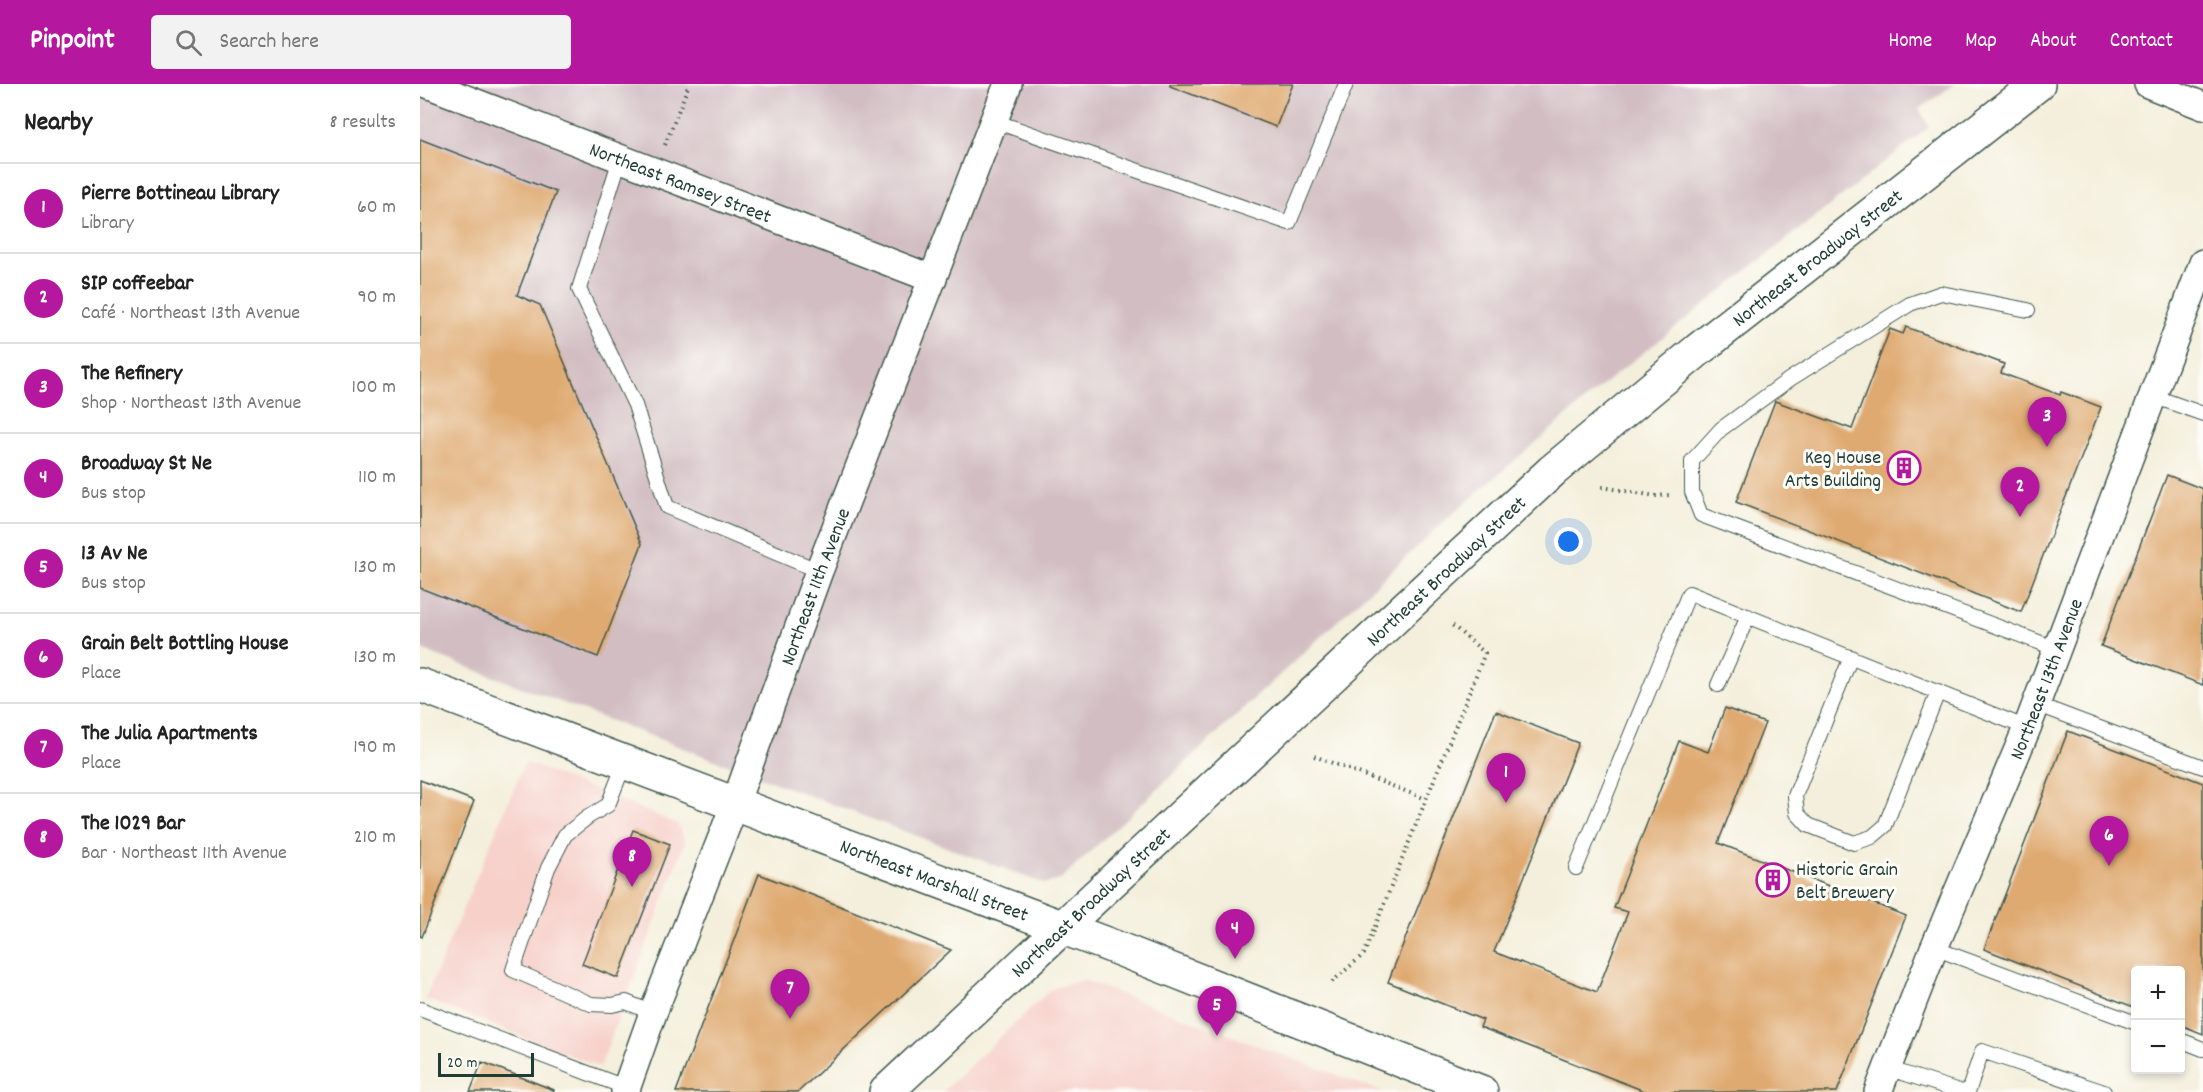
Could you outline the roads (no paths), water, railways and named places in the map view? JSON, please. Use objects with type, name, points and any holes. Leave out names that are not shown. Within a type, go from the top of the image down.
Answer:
[{"type":"main road","name":"Northeast Broadway Street","points":[[886,1092],[1552,471],[1698,350],[2038,84]]},
{"type":"main road","name":"Northeast Marshall Street","points":[[420,685],[1061,927],[1480,1092]]},
{"type":"street","name":"Northeast Ramsey Street","points":[[427,84],[933,279]]},
{"type":"street","name":"Northeast 11th Avenue","points":[[626,1090],[653,1013],[735,804],[819,571],[1008,84]]},
{"type":"street","points":[[2148,84],[2203,106]]},
{"type":"street","name":"Northeast 13th Avenue","points":[[1882,1080],[1934,948],[2032,716],[2203,263]]},
{"type":"lane","points":[[994,121],[1289,223],[1346,84]]},
{"type":"lane","points":[[620,159],[579,288],[635,405],[667,507],[819,571]]},
{"type":"lane","points":[[2028,310],[1941,293],[1910,304],[1790,378],[1721,429],[1692,461],[1692,492],[1701,515],[2057,649]]},
{"type":"lane","points":[[2153,396],[2203,414]]},
{"type":"lane","points":[[1576,868],[1689,593],[1938,692],[2032,716],[2203,767]]},
{"type":"lane","points":[[1718,685],[1748,616]]},
{"type":"lane","points":[[1851,657],[1795,796],[1797,813],[1808,825],[1854,843],[1872,837],[1885,826],[1938,692]]},
{"type":"lane","points":[[625,762],[608,805],[565,835],[548,868],[513,970],[591,1004],[612,1005],[626,1002],[653,1013]]},
{"type":"lane","points":[[1934,948],[2131,1021]]},
{"type":"lane","points":[[420,1009],[626,1090]]},
{"type":"lane","points":[[2185,1042],[2203,1049]]},
{"type":"lane","points":[[1968,1092],[1982,1051],[2104,1092]]},
{"type":"lane","points":[[1882,1080],[1962,1092]]},
{"type":"place","name":"The Refinery","points":[[2047,447]]},
{"type":"place","name":"Keg House Arts Building","points":[[1904,468]]},
{"type":"place","name":"SIP coffeebar","points":[[2020,517]]},
{"type":"place","name":"Pierre Bottineau Library","points":[[1506,803]]},
{"type":"place","name":"Grain Belt Bottling House","points":[[2109,866]]},
{"type":"place","name":"Historic Grain Belt Brewery","points":[[1773,880]]},
{"type":"place","name":"The 1029 Bar","points":[[632,887]]},
{"type":"place","name":"Broadway St Ne","points":[[1235,959]]},
{"type":"place","name":"The Julia Apartments","points":[[790,1019]]},
{"type":"place","name":"13 Av Ne","points":[[1217,1036]]}]
